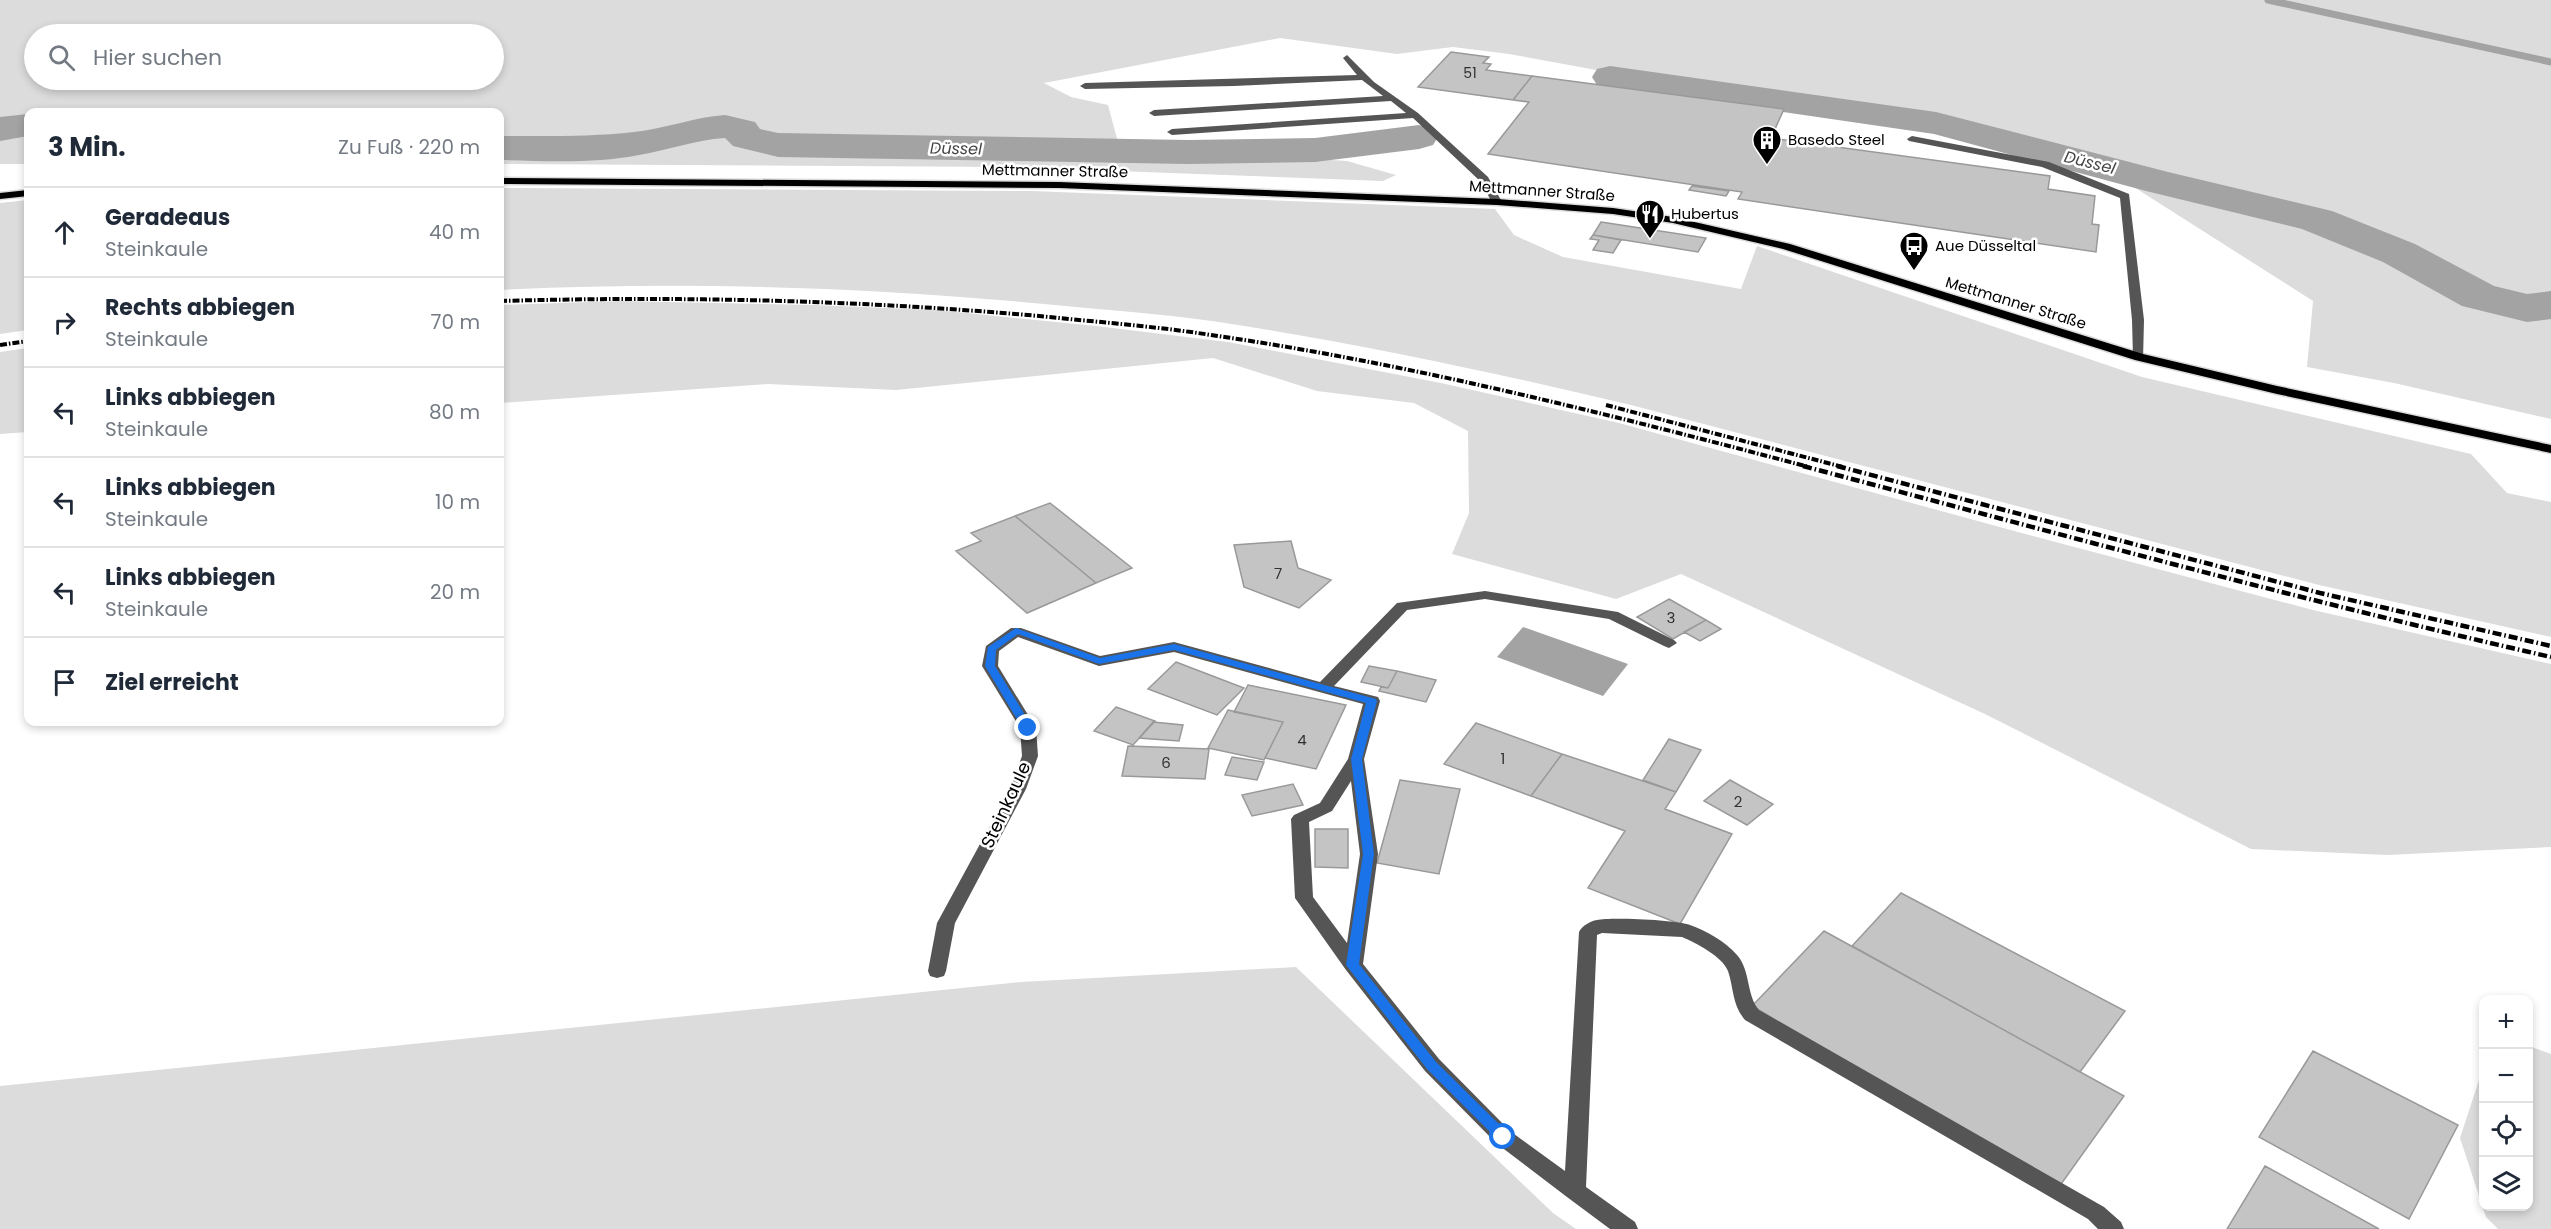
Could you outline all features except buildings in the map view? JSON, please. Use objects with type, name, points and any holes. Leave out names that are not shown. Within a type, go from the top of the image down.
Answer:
[{"type":"main road","name":"Mettmanner Straße","points":[[504,181],[1005,184],[1497,202],[1613,211],[1728,231],[1786,246],[2139,357],[2277,390],[2551,449]]},
{"type":"main road","points":[[0,196],[24,193]]},
{"type":"lane","points":[[1347,58],[1363,76],[1415,115],[1484,178],[1497,202]]},
{"type":"lane","points":[[1085,86],[1234,83],[1363,76]]},
{"type":"lane","points":[[1154,113],[1393,98]]},
{"type":"lane","points":[[1172,132],[1415,115]]},
{"type":"lane","points":[[1912,139],[2045,164],[2125,196],[2138,320],[2139,357]]},
{"type":"lane","points":[[1324,687],[1402,606],[1485,595],[1613,615],[1669,643]]},
{"type":"lane","name":"Steinkaule","points":[[937,971],[945,923],[1018,789],[1030,756],[1028,728],[990,666],[991,649],[1016,631],[1099,661],[1174,647],[1372,701],[1356,759],[1369,854],[1353,965]]},
{"type":"lane","points":[[1356,759],[1326,807],[1300,819],[1304,898],[1353,965],[1432,1065],[1503,1137],[1627,1229]]},
{"type":"lane","points":[[1575,1191],[1588,932],[1599,926],[1685,930],[1700,937],[1730,959],[1737,971],[1745,1007],[1752,1015],[2096,1213],[2113,1229]]},
{"type":"shaded area","points":[[0,0],[2551,0],[2551,419],[2394,383],[2307,367],[2313,301],[2093,161],[1509,54],[1453,47],[1397,54],[1280,38],[1044,83],[1071,97],[1108,105],[1119,146],[1347,161],[1396,175],[1383,181],[1009,167],[504,164],[504,108],[24,108],[24,164],[0,164]]},
{"type":"shaded area","points":[[504,188],[1032,191],[1495,209],[1514,235],[1563,257],[1741,289],[1757,246],[2142,377],[2471,454],[2507,493],[2551,502],[2551,637],[2319,585],[1631,405],[1435,361],[1287,333],[1147,313],[916,294],[778,287],[569,287],[504,290]]},
{"type":"shaded area","points":[[24,200],[24,331],[0,334],[0,203]]},
{"type":"shaded area","points":[[620,301],[937,310],[1228,342],[1441,383],[1619,423],[2313,610],[2551,664],[2551,847],[2387,855],[2251,849],[1987,715],[1681,574],[1616,599],[1452,554],[1469,513],[1468,431],[1414,403],[1317,391],[1213,358],[896,390],[768,384],[504,403],[504,305]]},
{"type":"shaded area","points":[[24,349],[24,432],[0,434],[0,352]]},
{"type":"shaded area","points":[[1523,627],[1628,664],[1603,696],[1497,657]]},
{"type":"shaded area","points":[[1296,967],[1553,1213],[1576,1229],[0,1229],[0,1086],[1021,982]]},
{"type":"shaded area","points":[[2533,1047],[2551,1054],[2551,1229],[2498,1229],[2486,1217],[2484,1211],[2533,1211]]},
{"type":"shaded area","points":[[2479,1080],[2479,1196],[2460,1138]]},
{"type":"waterway","points":[[2268,0],[2551,62]]},
{"type":"waterway","name":"Düssel","points":[[1610,77],[1936,123],[2160,182],[2317,220],[2399,253],[2478,296],[2527,308],[2551,305]]},
{"type":"waterway","name":"Düssel","points":[[0,129],[24,126]]},
{"type":"waterway","name":"Düssel","points":[[504,148],[581,148],[637,144],[700,128],[725,126],[741,130],[747,138],[778,145],[1188,152],[1315,150],[1419,137]]},
{"type":"railway","points":[[504,301],[702,299],[837,303],[1039,316],[1168,329],[1287,347],[1512,392],[1809,467]]},
{"type":"railway","points":[[0,345],[24,342]]},
{"type":"railway","points":[[1606,405],[1843,467]]},
{"type":"railway","points":[[1803,466],[2270,589],[2551,657]]},
{"type":"railway","points":[[1837,466],[2320,593],[2551,646]]},
{"type":"place","name":"Basedo Steel","points":[[1767,166]]},
{"type":"place","name":"Hubertus","points":[[1650,240]]},
{"type":"place","name":"Aue Düsseltal","points":[[1914,272]]},
{"type":"route","points":[[1028,728],[990,666],[991,649],[1016,631],[1099,661],[1174,647],[1372,701],[1356,759],[1369,854],[1353,965],[1432,1065],[1503,1137]]}]
